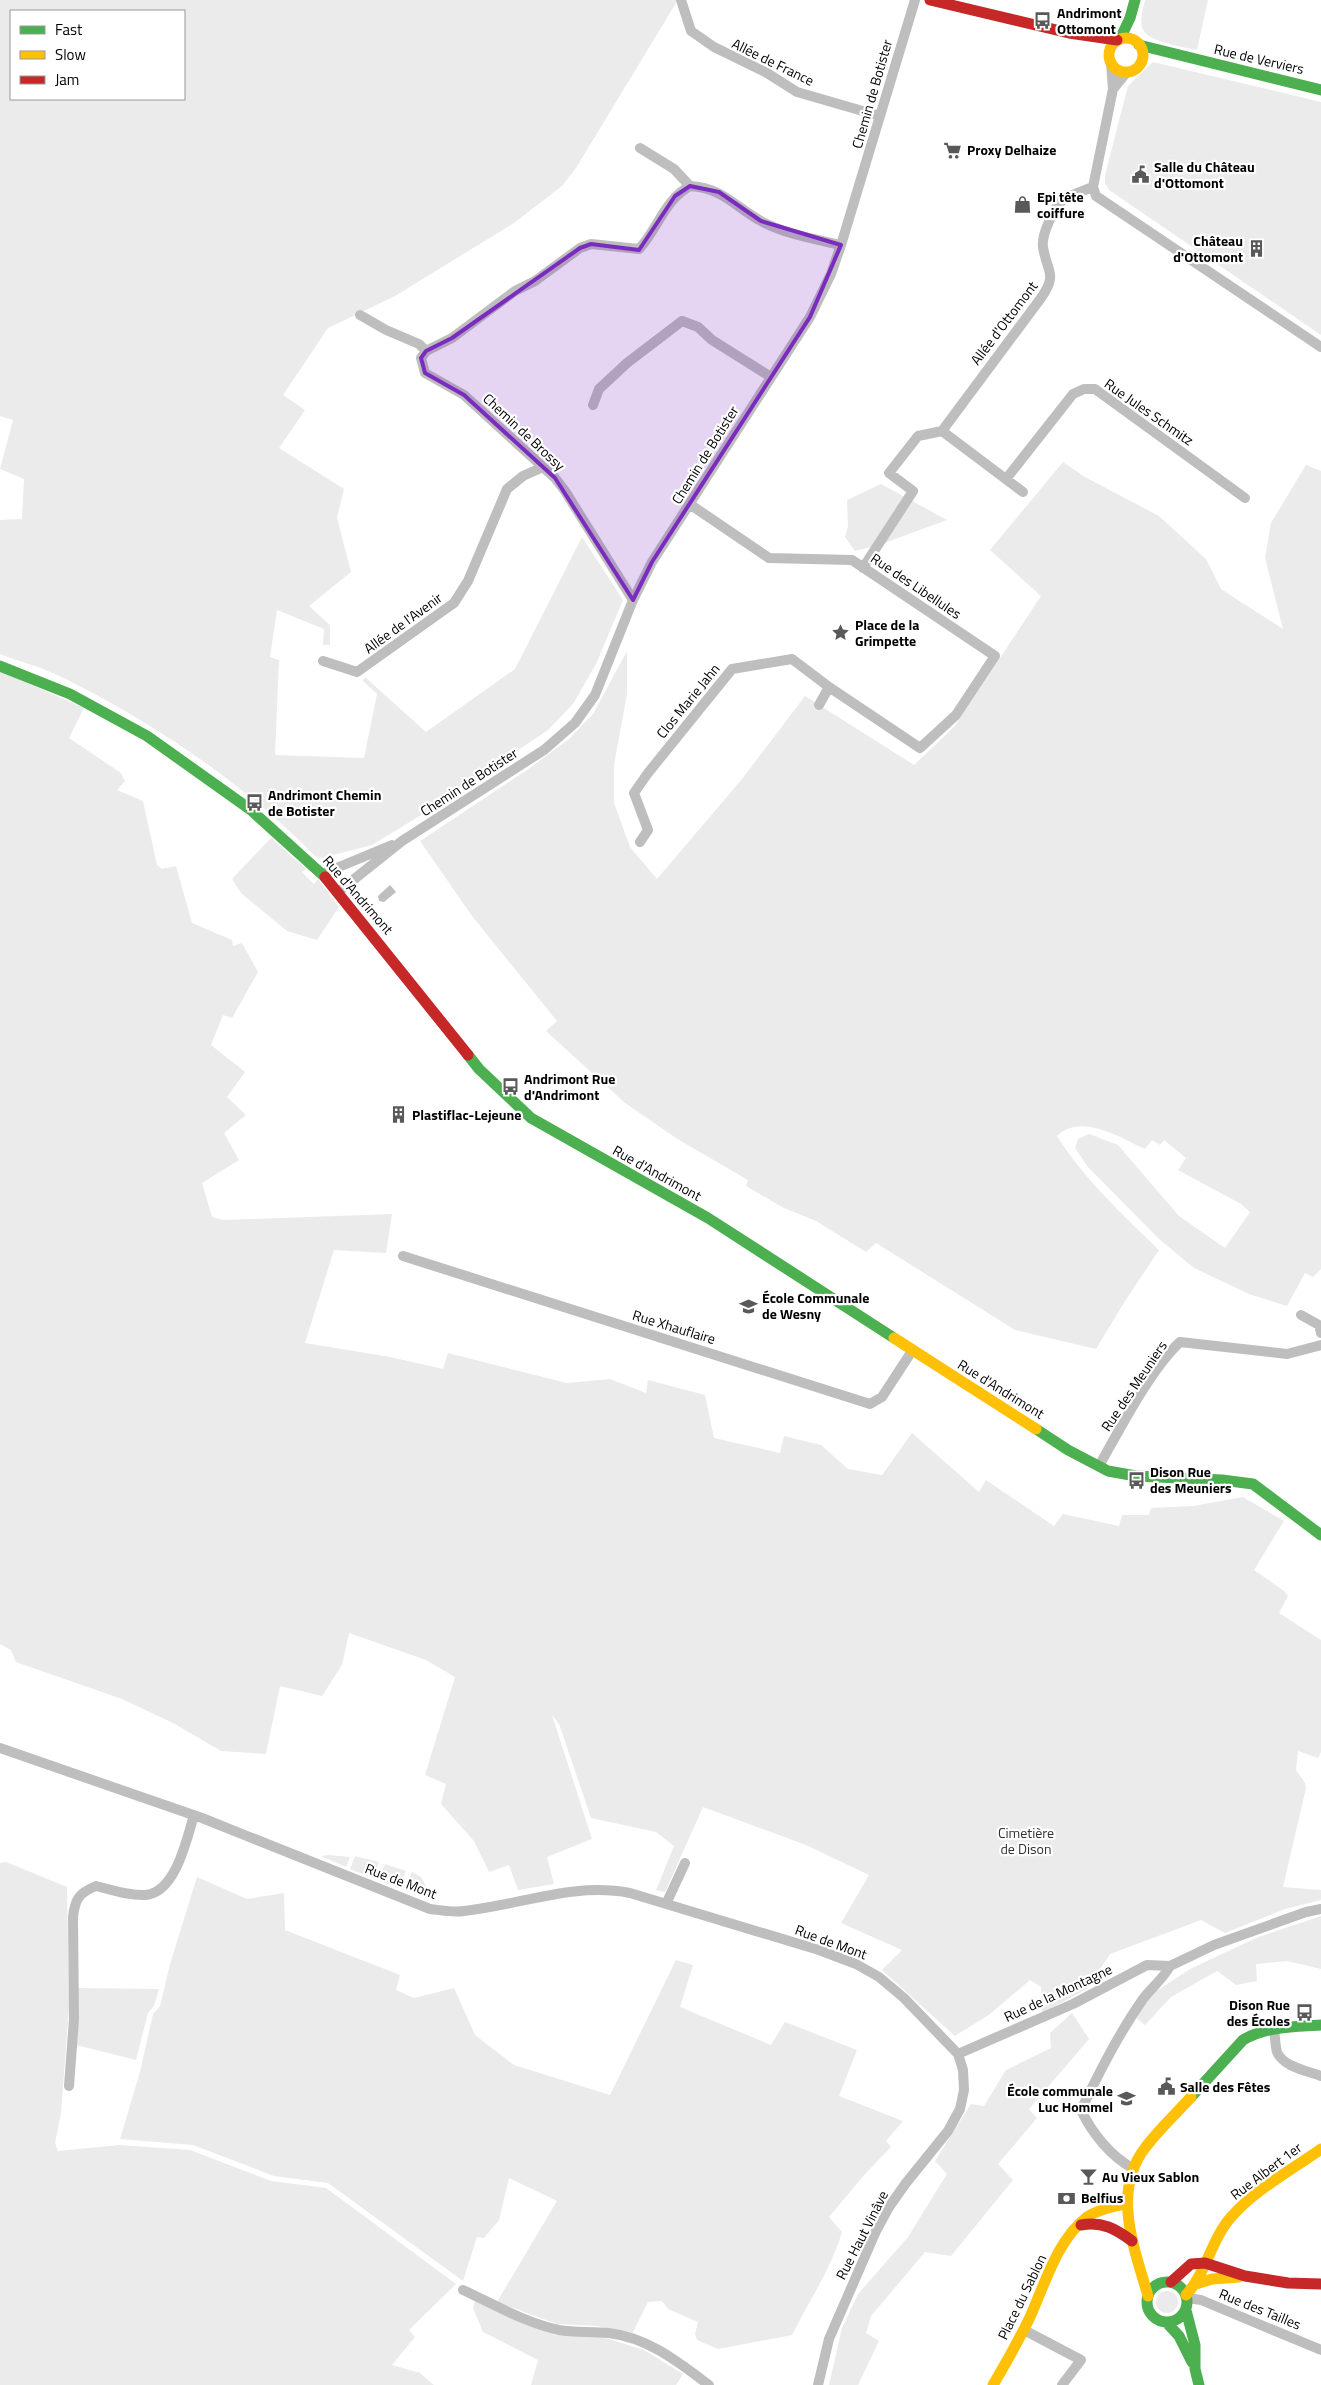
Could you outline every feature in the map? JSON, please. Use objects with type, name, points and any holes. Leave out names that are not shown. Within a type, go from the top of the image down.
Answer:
[{"type":"street","name":"Allée de France","points":[[680,0],[691,31],[714,47],[767,72],[797,92],[880,116]]},
{"type":"street","name":"Chemin de Botister","points":[[338,892],[402,841],[544,750],[575,723],[595,694],[633,600],[652,562],[691,505],[810,317],[831,274],[842,245],[915,0]]},
{"type":"street","points":[[930,0],[1069,33],[1119,40],[1127,38],[1138,44]]},
{"type":"street","points":[[1135,0],[1130,18],[1119,40],[1110,48],[1113,89],[1094,187],[1096,196],[1321,347]]},
{"type":"street","points":[[1113,89],[1127,72],[1140,63],[1142,51],[1132,31],[1130,18]]},
{"type":"street","points":[[1069,33],[1110,58],[1121,71],[1127,72]]},
{"type":"street","name":"Rue de Verviers","points":[[1138,44],[1321,90]]},
{"type":"street","name":"Rue de Verviers","points":[[1140,63],[1151,57],[1190,58]]},
{"type":"street","points":[[640,148],[674,169],[690,186]]},
{"type":"street","points":[[360,315],[386,330],[419,344],[426,351],[452,338],[580,248],[591,244],[639,250],[647,241],[667,206],[675,196],[690,186],[707,187],[719,192],[760,221],[799,235],[842,245]]},
{"type":"street","name":"Allée d'Ottomont","points":[[942,430],[1051,283],[1051,274],[1042,245],[1051,216],[1058,202],[1094,187]]},
{"type":"street","points":[[593,405],[599,389],[627,363],[682,321],[698,327],[712,340],[771,377]]},
{"type":"street","name":"Chemin de Brossy","points":[[426,351],[421,358],[425,372],[464,395],[543,467],[565,491],[633,600]]},
{"type":"street","name":"Rue Jules Schmitz","points":[[1006,479],[1073,394],[1084,390],[1096,389],[1244,498]]},
{"type":"street","points":[[863,568],[912,491],[888,472],[918,436],[942,430],[1024,492]]},
{"type":"street","name":"Allée de l'Avenir","points":[[324,661],[357,672],[454,603],[468,581],[507,489],[523,476],[543,467]]},
{"type":"street","name":"Rue des Libellules","points":[[691,505],[769,558],[852,560],[995,656],[956,715],[928,743],[920,748],[830,687]]},
{"type":"street","name":"Clos Marie Jahn","points":[[640,842],[648,830],[634,793],[732,669],[792,659],[830,687]]},
{"type":"street","name":"Rue d'Andrimont","points":[[0,666],[70,694],[147,736],[218,785],[258,816],[322,874],[480,1069],[531,1118],[708,1218],[1068,1450],[1108,1471],[1136,1476],[1222,1480],[1253,1484],[1321,1535]]},
{"type":"street","points":[[819,704],[830,687]]},
{"type":"street","name":"Chemin de Botister","points":[[322,874],[402,841]]},
{"type":"street","name":"Rue Xhauflaire","points":[[403,1256],[870,1404],[882,1397],[912,1351]]},
{"type":"street","points":[[1301,1315],[1319,1325],[1321,1333]]},
{"type":"street","name":"Rue des Meuniers","points":[[1099,1466],[1152,1378],[1170,1352],[1180,1342],[1287,1354],[1321,1345]]},
{"type":"street","name":"Rue de Mont","points":[[0,1748],[194,1815],[430,1909],[463,1912],[570,1891],[610,1889],[630,1893],[819,1950],[856,1964],[879,1976],[958,2054]]},
{"type":"street","points":[[69,2086],[74,2019],[72,1917],[75,1902],[79,1895],[96,1886],[132,1894],[148,1895],[158,1891],[169,1880],[182,1858],[194,1815]]},
{"type":"street","points":[[666,1904],[685,1863]]},
{"type":"street","name":"Rue de la Montagne","points":[[958,2054],[1073,2004],[1147,1965],[1170,1966],[1214,1945],[1306,1912],[1321,1910]]},
{"type":"street","name":"Rue de la Montagne","points":[[1134,2169],[1114,2156],[1086,2121],[1081,2110],[1144,1997],[1163,1978],[1170,1966]]},
{"type":"street","points":[[1187,2301],[1175,2321],[1168,2323],[1161,2322],[1148,2309],[1148,2296],[1132,2241],[1127,2203],[1128,2187],[1134,2169],[1144,2149],[1243,2040],[1256,2032],[1278,2028],[1321,2025]]},
{"type":"street","points":[[1278,2028],[1277,2053],[1283,2060],[1321,2076]]},
{"type":"street","name":"Rue Haut Vinâve","points":[[818,2385],[830,2339],[876,2231],[906,2182],[948,2131],[960,2108],[964,2090],[963,2070],[958,2054]]},
{"type":"street","name":"Rue Albert 1er","points":[[1187,2301],[1217,2237],[1232,2216],[1247,2202],[1321,2149]]},
{"type":"street","name":"Place du Sablon","points":[[993,2385],[1024,2330],[1062,2249],[1087,2218],[1098,2211],[1127,2203]]},
{"type":"street","points":[[1080,2225],[1096,2222],[1105,2223],[1132,2241]]},
{"type":"street","points":[[1171,2282],[1191,2264],[1205,2263],[1245,2276],[1297,2284],[1321,2284]]},
{"type":"street","points":[[1196,2284],[1212,2279],[1245,2276]]},
{"type":"street","points":[[1148,2296],[1154,2286],[1165,2282],[1171,2282],[1183,2289],[1195,2345],[1195,2369]]},
{"type":"street","points":[[464,2290],[538,2323],[560,2330],[611,2333],[648,2344],[678,2360],[709,2385]]},
{"type":"street","name":"Rue des Tailles","points":[[1187,2301],[1201,2300],[1321,2350]]},
{"type":"street","points":[[1168,2323],[1186,2347],[1199,2385]]},
{"type":"street","points":[[1024,2330],[1081,2360],[1062,2385]]},
{"type":"highlighted area","points":[[690,186],[719,192],[761,221],[841,245],[810,317],[652,562],[633,600],[555,478],[464,395],[425,373],[421,358],[426,351],[452,338],[580,248],[591,244],[639,250],[675,196]]},
{"type":"green space","points":[[0,0],[676,0],[676,3],[576,168],[562,186],[514,223],[395,296],[328,328],[283,395],[305,410],[279,448],[344,489],[337,518],[351,572],[309,606],[330,625],[330,645],[323,645],[324,629],[277,610],[270,657],[279,660],[275,755],[364,758],[377,694],[362,680],[366,678],[426,732],[515,669],[582,537],[623,600],[596,664],[573,704],[548,730],[418,817],[372,845],[322,858],[315,856],[259,804],[165,735],[64,678],[0,654],[0,520],[22,519],[24,479],[0,469],[13,420],[0,416]]},
{"type":"green space","points":[[1145,0],[1208,0],[1197,50],[1165,43],[1145,32],[1141,20]]},
{"type":"green space","points":[[1153,62],[1321,102],[1321,335],[1109,190],[1105,183],[1105,175],[1128,86]]},
{"type":"green space","points":[[1063,462],[1085,477],[1159,516],[1206,559],[1221,589],[1283,629],[1265,558],[1271,523],[1306,465],[1321,471],[1321,1269],[1313,1277],[1305,1273],[1287,1306],[1249,1294],[1194,1268],[1158,1238],[1088,1167],[1075,1148],[1078,1139],[1089,1134],[1118,1145],[1179,1216],[1225,1248],[1250,1212],[1241,1204],[1178,1170],[1186,1158],[1164,1140],[1160,1145],[1152,1140],[1145,1149],[1101,1129],[1078,1126],[1067,1129],[1057,1136],[1079,1167],[1159,1250],[1096,1349],[1015,1330],[876,1243],[866,1252],[816,1221],[784,1208],[746,1186],[748,1180],[679,1140],[625,1103],[546,1031],[557,1021],[472,916],[420,841],[527,770],[569,739],[593,714],[627,651],[627,694],[614,765],[614,803],[630,847],[657,879],[742,779],[805,696],[914,765],[955,726],[1041,596],[990,550]]},
{"type":"green space","points":[[881,484],[947,520],[876,546],[855,551],[845,537],[848,526],[847,500]]},
{"type":"green space","name":"Cimetière de Dison","points":[[0,671],[84,708],[69,738],[121,773],[125,781],[117,790],[143,801],[157,865],[162,869],[176,866],[192,923],[232,940],[233,946],[242,943],[258,972],[232,1018],[223,1015],[211,1045],[245,1072],[227,1097],[246,1115],[224,1133],[239,1160],[202,1183],[212,1217],[223,1220],[392,1214],[386,1253],[334,1250],[305,1343],[390,1357],[443,1369],[448,1353],[567,1383],[610,1379],[646,1393],[648,1380],[705,1395],[714,1438],[780,1453],[784,1436],[821,1445],[848,1469],[882,1475],[912,1433],[979,1492],[986,1480],[1054,1526],[1063,1514],[1119,1526],[1122,1515],[1149,1515],[1151,1508],[1193,1506],[1243,1497],[1284,1521],[1254,1570],[1284,1591],[1288,1596],[1279,1613],[1321,1640],[1321,1752],[1318,1758],[1298,1751],[1296,1770],[1305,1783],[1306,1788],[1283,1887],[1321,1890],[1321,1900],[1285,1909],[1225,1933],[1201,1920],[1110,1954],[1087,1989],[1042,2013],[1041,1987],[1030,1980],[990,2014],[955,2036],[882,1970],[902,1950],[841,1923],[869,1875],[806,1845],[703,1807],[665,1892],[656,1890],[674,1846],[656,1832],[591,1818],[559,1724],[552,1715],[592,1839],[547,1857],[554,1884],[518,1890],[509,1865],[489,1872],[474,1841],[441,1804],[446,1784],[425,1775],[455,1677],[426,1660],[349,1633],[342,1665],[322,1696],[280,1686],[266,1754],[221,1751],[173,1723],[122,1699],[16,1662],[11,1650],[0,1644]]},
{"type":"green space","points":[[271,838],[306,869],[302,872],[314,884],[318,879],[339,907],[317,940],[287,931],[241,893],[232,879]]},
{"type":"green space","points":[[321,1856],[350,1857],[346,1867]]},
{"type":"green space","points":[[355,1856],[379,1862],[373,1878],[350,1869]]},
{"type":"green space","points":[[6,1862],[67,1887],[69,2008],[61,2113],[55,2143],[58,2151],[120,2145],[190,2150],[271,2181],[326,2188],[456,2284],[409,2330],[415,2337],[392,2365],[420,2373],[434,2385],[0,2385],[0,1863]]},
{"type":"green space","points":[[385,1864],[406,1871],[398,1888],[378,1880]]},
{"type":"green space","points":[[412,1872],[421,1877],[431,1895],[430,1898],[404,1890]]},
{"type":"green space","points":[[197,1877],[247,1899],[284,1893],[285,1930],[400,1975],[396,1990],[414,1998],[454,1988],[475,2035],[514,2065],[610,2095],[676,1960],[693,1965],[680,2007],[771,2045],[785,2022],[857,2050],[839,2096],[903,2121],[886,2141],[891,2147],[865,2174],[829,2217],[842,2232],[826,2272],[792,2335],[718,2349],[697,2340],[695,2334],[698,2322],[668,2309],[662,2301],[648,2302],[632,2334],[597,2326],[557,2324],[497,2302],[557,2201],[509,2178],[499,2220],[484,2238],[477,2237],[463,2281],[328,2183],[274,2176],[193,2145],[120,2139],[140,2072],[153,2014],[160,2006],[170,1964]]},
{"type":"green space","points":[[1321,1916],[1321,1969],[1287,1961],[1256,1964],[1257,1981],[1236,1985],[1217,1971],[1171,1997],[1145,2025],[1135,2017],[1152,1994],[1190,1969],[1256,1938]]},
{"type":"green space","points":[[78,1988],[159,1989],[154,2006],[148,2013],[136,2060],[76,2045]]},
{"type":"green space","points":[[1072,2013],[1089,2039],[1029,2109],[1037,2118],[998,2164],[1013,2180],[951,2256],[925,2252],[871,2316],[866,2333],[879,2341],[858,2385],[829,2385],[842,2328],[858,2294],[908,2237],[947,2174],[935,2161],[971,2104],[984,2106],[1006,2070],[1051,2048],[1050,2033]]},
{"type":"green space","points":[[1167,2291],[1175,2294],[1178,2302],[1175,2310],[1167,2313],[1159,2310],[1156,2302],[1159,2294]]},
{"type":"green space","points":[[475,2301],[555,2335],[602,2337],[644,2350],[683,2374],[676,2385],[531,2385],[538,2360],[483,2332],[473,2308]]},
{"type":"shaded area","points":[[390,885],[396,892],[384,902],[379,901],[378,896]]},
{"type":"traffic: fast","points":[[1120,39],[1130,18],[1135,0]]},
{"type":"traffic: fast","points":[[1139,45],[1321,90]]},
{"type":"traffic: fast","points":[[0,666],[70,694],[147,736],[251,810],[325,877]]},
{"type":"traffic: fast","points":[[468,1055],[479,1069],[531,1118],[708,1218],[894,1338]]},
{"type":"traffic: fast","points":[[1036,1429],[1068,1450],[1108,1471],[1136,1476],[1222,1480],[1253,1484],[1321,1535]]},
{"type":"traffic: fast","points":[[1191,2097],[1243,2040],[1252,2035],[1291,2027],[1321,2025]]},
{"type":"traffic: fast","points":[[1171,2282],[1178,2285],[1184,2291],[1187,2302],[1186,2310],[1178,2319],[1171,2322],[1163,2322],[1156,2319],[1148,2310],[1147,2298],[1150,2291],[1159,2283],[1171,2282]]},
{"type":"traffic: fast","points":[[1186,2310],[1195,2345],[1195,2369],[1199,2385]]},
{"type":"traffic: fast","points":[[1167,2323],[1179,2336],[1192,2362]]},
{"type":"traffic: slow","points":[[1126,38],[1138,43],[1143,55],[1138,67],[1126,72],[1114,67],[1109,55],[1114,43],[1126,38]]},
{"type":"traffic: slow","points":[[894,1338],[1036,1429]]},
{"type":"traffic: slow","points":[[1148,2296],[1132,2241],[1128,2202],[1129,2183],[1135,2165],[1145,2148],[1161,2128],[1191,2097]]},
{"type":"traffic: slow","points":[[1186,2295],[1199,2276],[1225,2225],[1241,2206],[1321,2149]]},
{"type":"traffic: slow","points":[[993,2385],[1026,2326],[1053,2263],[1068,2238],[1091,2214],[1127,2203]]},
{"type":"traffic: slow","points":[[1196,2284],[1212,2279],[1239,2277]]},
{"type":"traffic: jam","points":[[930,0],[1069,33],[1117,40]]},
{"type":"traffic: jam","points":[[325,877],[468,1055]]},
{"type":"traffic: jam","points":[[1081,2225],[1102,2225],[1132,2241]]},
{"type":"traffic: jam","points":[[1171,2282],[1191,2264],[1205,2263],[1245,2276],[1288,2283],[1321,2284]]},
{"type":"place","name":"Andrimont Ottomont","points":[[1043,21]]},
{"type":"place","name":"Proxy Delhaize","points":[[953,150]]},
{"type":"place","name":"Salle du Château d'Ottomont","points":[[1140,175]]},
{"type":"place","name":"Epi tête coiffure","points":[[1023,205]]},
{"type":"place","name":"Château d'Ottomont","points":[[1257,249]]},
{"type":"place","name":"Place de la Grimpette","points":[[841,633]]},
{"type":"place","name":"Andrimont Chemin de Botister","points":[[254,803]]},
{"type":"place","name":"Andrimont Rue d'Andrimont","points":[[510,1087]]},
{"type":"place","name":"Plastiflac-Lejeune","points":[[398,1115]]},
{"type":"place","name":"École Communale de Wesny","points":[[748,1306]]},
{"type":"place","name":"Dison Rue des Meuniers","points":[[1136,1480]]},
{"type":"place","name":"Dison Rue des Écoles","points":[[1304,2013]]},
{"type":"place","name":"Salle des Fêtes","points":[[1166,2087]]},
{"type":"place","name":"École communale Luc Hommel","points":[[1127,2099]]},
{"type":"place","name":"Au Vieux Sablon","points":[[1088,2177]]},
{"type":"place","name":"Belfius","points":[[1067,2198]]}]
